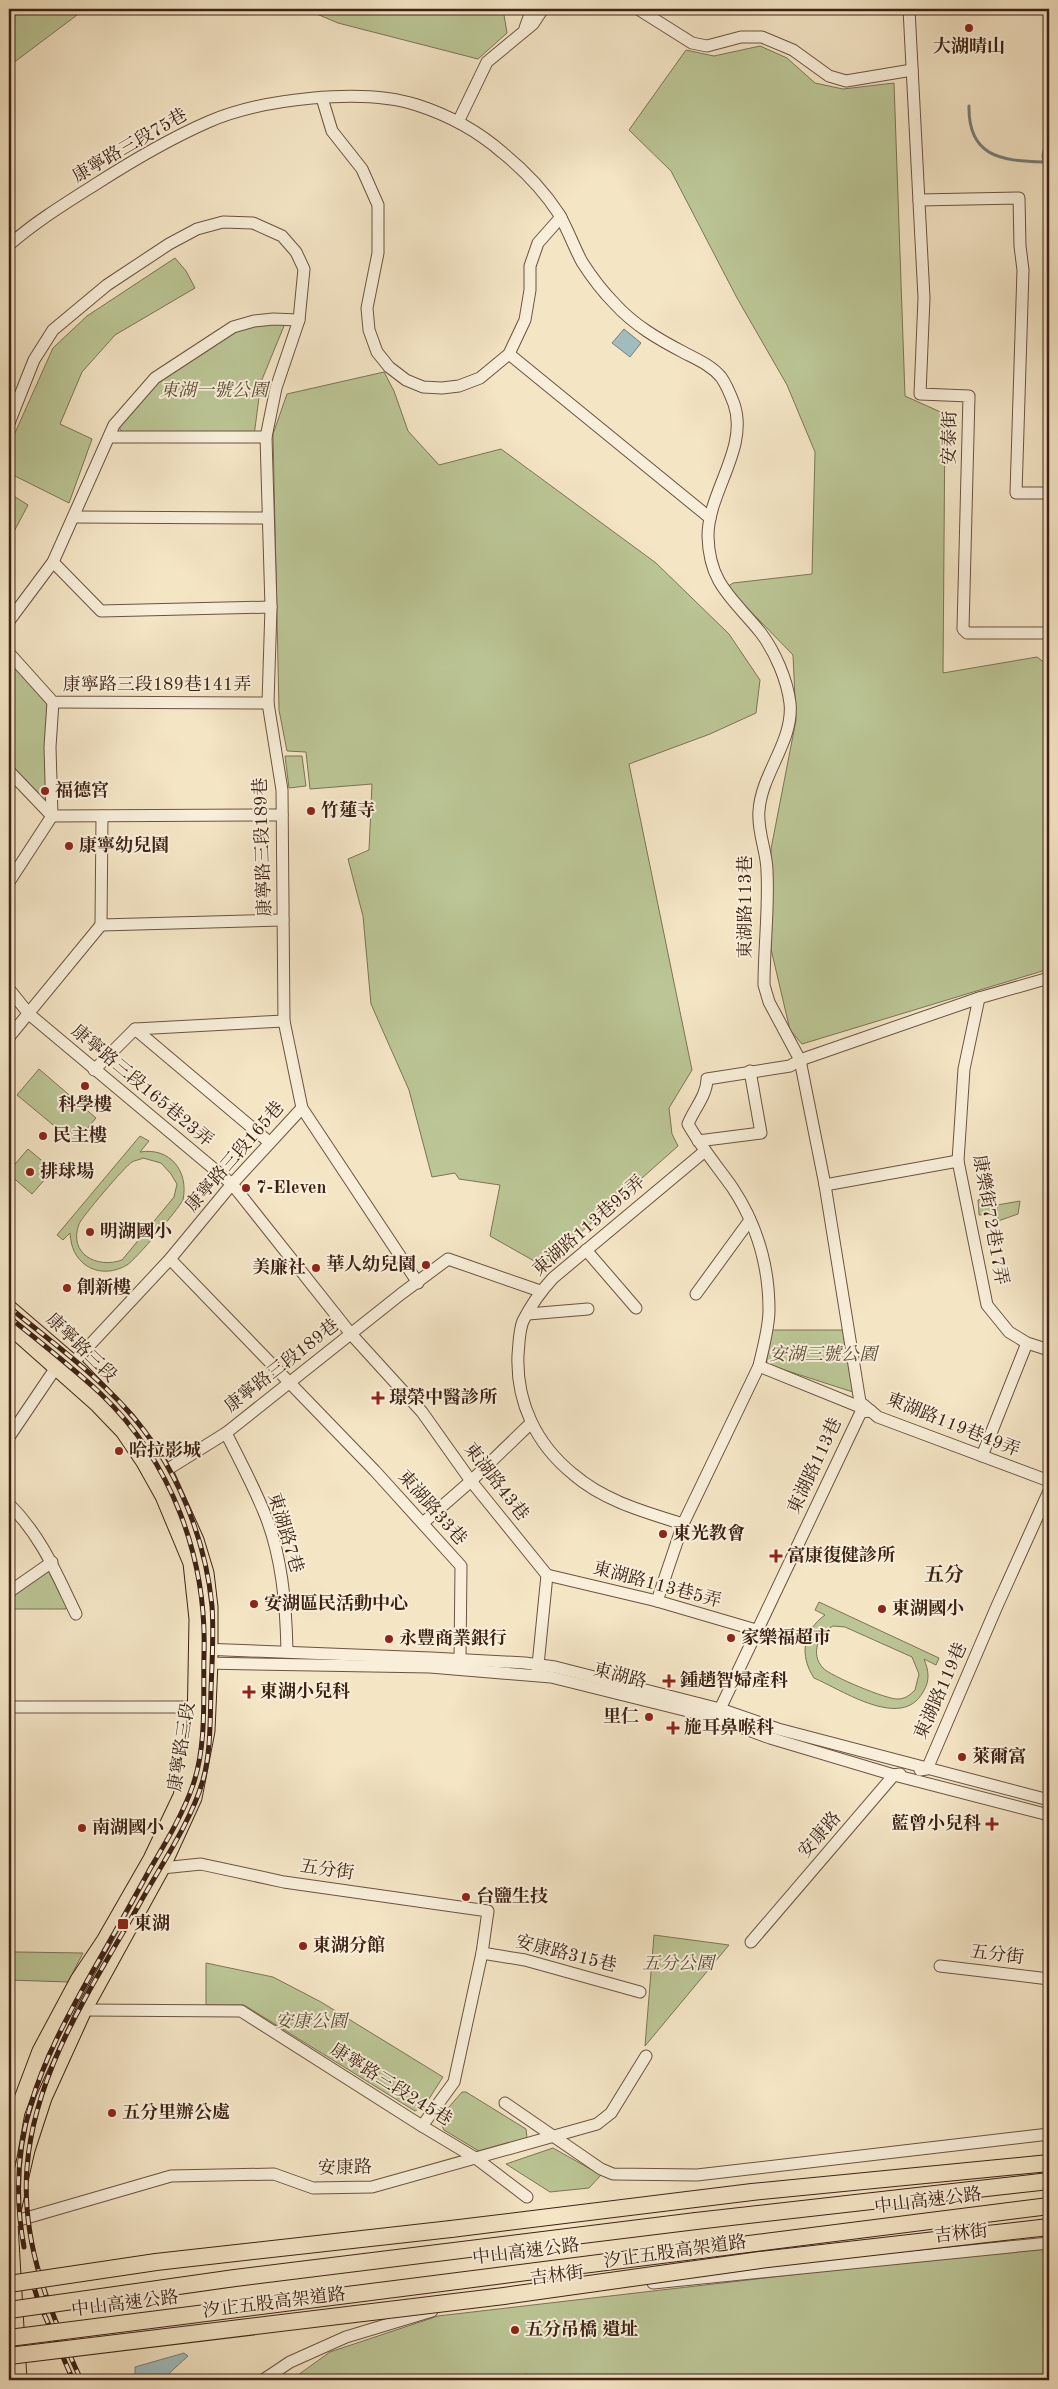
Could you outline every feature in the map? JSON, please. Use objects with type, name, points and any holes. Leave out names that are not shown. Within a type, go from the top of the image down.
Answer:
[{"type":"highway","points":[[9,2284],[156,2262],[451,2229],[743,2193],[1049,2163]]},
{"type":"highway","name":"中山高速公路","points":[[9,2310],[255,2276],[1049,2180]]},
{"type":"highway","name":"中山高速公路","points":[[9,2338],[1049,2206]]},
{"type":"highway","name":"汐止五股高架道路","points":[[9,2356],[504,2296],[760,2260],[1049,2227]]},
{"type":"main road","name":"康寧路三段","points":[[9,1308],[73,1363],[128,1420],[165,1471],[196,1540],[206,1573],[210,1607],[195,1730],[181,1796],[151,1859],[104,1941],[78,1980],[40,2051],[17,2112],[9,2157]]},
{"type":"main road","name":"康寧路三段","points":[[9,1326],[57,1366],[123,1432],[144,1462],[163,1496],[191,1563],[203,1656],[207,1730],[194,1798],[162,1868],[84,2010],[44,2098],[27,2150],[9,2224],[15,2374]]},
{"type":"street","points":[[523,31],[532,9]]},
{"type":"street","points":[[458,122],[487,62],[533,24],[542,9]]},
{"type":"street","points":[[638,9],[692,43],[707,46],[741,37],[762,37],[793,50],[829,76],[846,81],[912,70]]},
{"type":"street","name":"安泰街","points":[[908,9],[924,298],[920,394],[969,396],[964,629],[967,633],[1049,633]]},
{"type":"street","name":"康寧路三段75巷","points":[[9,246],[63,205],[138,157],[211,120],[277,103],[361,96],[415,104],[458,122],[501,151],[542,189],[561,218],[583,264],[614,303],[639,326],[708,365],[721,378],[735,406],[737,426],[733,451],[710,518],[708,536],[710,556],[723,591]]},
{"type":"street","points":[[322,98],[332,131],[362,169],[378,206],[378,253],[367,308],[369,330],[377,352],[389,367],[406,380],[423,387],[442,388],[459,386],[480,378],[509,354],[525,320],[530,290],[530,266],[538,243],[561,218]]},
{"type":"street","points":[[919,200],[1019,198],[1020,246],[1023,270],[1016,493],[1049,493]]},
{"type":"street","name":"康寧路三段189巷","points":[[9,423],[34,360],[53,330],[107,284],[197,229],[223,222],[253,222],[282,236],[296,252],[304,269],[299,320],[276,388],[266,437],[271,607],[268,703],[282,790],[284,1021],[302,1108],[418,1283]]},
{"type":"street","points":[[9,621],[53,562],[114,425],[155,378],[234,328],[254,321],[273,319],[299,320]]},
{"type":"street","points":[[509,354],[710,518]]},
{"type":"street","points":[[109,437],[266,437]]},
{"type":"street","points":[[74,517],[267,518]]},
{"type":"street","points":[[53,562],[101,611],[271,607]]},
{"type":"street","name":"東湖路113巷","points":[[723,591],[760,632],[772,650],[790,704],[789,725],[761,799],[758,814],[768,869],[764,985],[769,1002],[800,1060],[825,1185],[860,1402],[871,1411]]},
{"type":"street","name":"康寧路三段189巷141弄","points":[[9,653],[53,702],[268,703]]},
{"type":"street","points":[[9,882],[52,816],[50,747],[53,702]]},
{"type":"street","points":[[9,771],[52,816],[282,814]]},
{"type":"street","points":[[9,1037],[101,925],[102,816]]},
{"type":"street","points":[[101,925],[283,920]]},
{"type":"street","points":[[657,1601],[683,1524],[759,1366],[769,1310],[762,1253],[750,1220],[732,1188],[688,1124],[707,1088],[707,1079],[790,1066],[800,1060],[979,998],[1049,978]]},
{"type":"street","name":"康寧路三段165巷23弄","points":[[9,989],[29,1014],[232,1184],[351,1334]]},
{"type":"street","name":"康樂街72巷17弄","points":[[979,998],[964,1069],[958,1161],[987,1305],[1009,1332],[1027,1343],[1049,1350]]},
{"type":"street","points":[[94,1070],[135,1029],[284,1021]]},
{"type":"street","points":[[135,1029],[269,1142]]},
{"type":"street","points":[[698,1141],[761,1132],[750,1071]]},
{"type":"street","name":"康寧路三段165巷","points":[[73,1363],[170,1259],[232,1184],[302,1108]]},
{"type":"street","name":"東湖路113巷95弄","points":[[683,1524],[633,1508],[605,1495],[574,1476],[554,1456],[530,1424],[521,1394],[518,1371],[523,1322],[540,1291],[586,1250],[705,1151]]},
{"type":"street","points":[[825,1185],[958,1161]]},
{"type":"street","points":[[696,1294],[750,1220]]},
{"type":"street","points":[[586,1250],[636,1308]]},
{"type":"street","name":"東湖路33巷","points":[[170,1259],[375,1471],[461,1566],[460,1659]]},
{"type":"street","name":"康寧路三段189巷","points":[[165,1471],[226,1433],[448,1259],[540,1291]]},
{"type":"street","points":[[528,1314],[588,1309]]},
{"type":"street","name":"東湖路43巷","points":[[351,1334],[422,1412],[471,1481],[547,1576]]},
{"type":"street","points":[[982,1456],[1027,1343]]},
{"type":"street","points":[[9,1436],[57,1366]]},
{"type":"street","name":"東湖路119巷49弄","points":[[759,1366],[871,1411],[878,1417],[1049,1481]]},
{"type":"street","name":"東湖路113巷","points":[[720,1709],[860,1412],[871,1411]]},
{"type":"street","points":[[423,1523],[471,1481],[530,1424]]},
{"type":"street","name":"東湖路7巷","points":[[226,1433],[265,1513],[281,1572],[286,1614],[287,1650]]},
{"type":"street","name":"東湖路119巷","points":[[927,1769],[996,1606],[1049,1491]]},
{"type":"street","points":[[9,1504],[27,1522],[52,1562],[76,1614]]},
{"type":"street","points":[[9,1592],[52,1562]]},
{"type":"street","points":[[538,1670],[547,1576]]},
{"type":"street","name":"東湖路113巷5弄","points":[[547,1576],[657,1601],[756,1630]]},
{"type":"street","name":"東湖路","points":[[203,1656],[287,1650],[460,1659],[538,1670],[551,1676],[716,1718],[770,1738],[894,1775],[1049,1816]]},
{"type":"street","name":"東湖路","points":[[203,1656],[430,1667],[538,1670],[555,1667],[720,1709],[778,1729],[1049,1800]]},
{"type":"street","points":[[9,1707],[197,1708]]},
{"type":"street","points":[[894,1775],[927,1769]]},
{"type":"street","name":"安康路","points":[[751,1942],[894,1775]]},
{"type":"street","name":"五分街","points":[[162,1868],[201,1864],[284,1882],[488,1911],[482,1953]]},
{"type":"street","points":[[422,2126],[454,2082],[482,1953]]},
{"type":"street","name":"安康路315巷","points":[[482,1953],[526,1960],[640,1992]]},
{"type":"street","name":"五分街","points":[[940,1966],[1049,1979]]},
{"type":"street","name":"康寧路三段245巷","points":[[84,2010],[241,2011],[422,2126],[477,2158],[527,2197]]},
{"type":"street","name":"安康路","points":[[9,2224],[171,2176],[274,2174],[313,2188],[372,2187],[555,2138],[597,2124],[611,2113],[646,2056]]},
{"type":"street","points":[[505,2103],[601,2169],[613,2174],[697,2175],[1049,2134]]},
{"type":"street","name":"吉林街","points":[[263,2380],[290,2362],[319,2348],[346,2337],[427,2312],[627,2285],[1049,2243]]},
{"type":"green space","points":[[9,9],[85,9],[9,66]]},
{"type":"green space","points":[[305,9],[503,9],[507,33],[478,59],[338,23]]},
{"type":"green space","points":[[760,46],[787,58],[815,83],[843,89],[894,83],[905,396],[945,414],[943,673],[1037,657],[1049,666],[1049,969],[802,1044],[790,1030],[771,949],[771,849],[796,720],[793,655],[727,587],[733,583],[812,574],[815,452],[787,385],[737,298],[671,171],[629,130],[686,50],[714,56]]},
{"type":"green space","points":[[175,258],[186,271],[195,288],[115,335],[82,372],[60,424],[92,439],[69,503],[9,473],[10,444],[53,348],[87,316]]},
{"type":"green space","name":"東湖一號公園","points":[[286,321],[261,382],[254,436],[122,432],[118,426],[136,394],[240,328]]},
{"type":"green space","points":[[384,372],[394,391],[408,431],[439,465],[501,449],[656,563],[729,634],[760,680],[756,713],[710,734],[629,764],[692,1070],[669,1108],[672,1134],[678,1146],[543,1266],[490,1236],[500,1185],[459,1179],[455,1173],[432,1177],[409,1090],[371,1004],[363,916],[348,859],[369,850],[372,784],[310,789],[306,752],[287,751],[279,710],[273,434],[287,394]]},
{"type":"green space","points":[[9,493],[28,505],[9,541]]},
{"type":"green space","points":[[9,661],[48,705],[47,806],[9,769]]},
{"type":"green space","points":[[285,756],[302,756],[306,786],[289,788]]},
{"type":"green space","points":[[39,1069],[96,1118],[75,1143],[17,1095]]},
{"type":"green space","points":[[140,1136],[149,1141],[140,1152],[151,1151],[160,1153],[175,1163],[180,1171],[184,1189],[183,1200],[139,1254],[127,1265],[107,1271],[92,1269],[77,1256],[71,1243],[70,1233],[63,1240],[57,1235]],"holes":[[[143,1158],[161,1163],[177,1184],[174,1197],[122,1260],[103,1262],[87,1257],[81,1251],[77,1235],[79,1224],[87,1212],[132,1162]]]},
{"type":"green space","name":"排球場","points":[[28,1149],[53,1170],[32,1194],[9,1174],[9,1171]]},
{"type":"green space","points":[[988,1198],[995,1214],[979,1215],[978,1200]]},
{"type":"green space","points":[[1020,1201],[1018,1214],[998,1221],[997,1205]]},
{"type":"green space","name":"安湖三號公園","points":[[772,1330],[846,1330],[856,1393],[766,1364]]},
{"type":"green space","points":[[50,1569],[67,1606],[66,1609],[9,1609],[9,1597]]},
{"type":"green space","points":[[819,1602],[939,1658],[936,1665],[924,1659],[928,1676],[923,1692],[913,1703],[901,1708],[887,1708],[855,1698],[814,1678],[806,1661],[806,1644],[812,1628],[825,1615],[815,1610]],"holes":[[[833,1626],[845,1627],[912,1657],[919,1674],[915,1690],[903,1698],[892,1698],[847,1682],[823,1668],[819,1663],[816,1651],[820,1639]]]},
{"type":"green space","name":"五分公園","points":[[654,1935],[729,1945],[645,2046]]},
{"type":"green space","points":[[9,1952],[83,1953],[68,1982],[9,1980]]},
{"type":"green space","name":"安康公園","points":[[206,1963],[273,1977],[321,2002],[443,2077],[425,2105],[415,2111],[244,2005],[206,2005]]},
{"type":"green space","points":[[462,2092],[466,2092],[526,2129],[527,2138],[482,2153],[444,2130],[441,2124],[442,2115]]},
{"type":"green space","points":[[553,2148],[601,2175],[589,2188],[550,2192],[506,2164]]},
{"type":"green space","points":[[1049,2245],[1049,2380],[546,2380],[526,2374],[498,2380],[291,2380],[330,2352],[438,2316]]},
{"type":"water","points":[[624,329],[641,343],[630,357],[612,343]]},
{"type":"water","points":[[184,2353],[188,2356],[162,2380],[135,2380],[135,2367]]},
{"type":"waterway","points":[[969,106],[970,123],[974,136],[989,152],[1013,160],[1043,162]]},
{"type":"waterway","points":[[1049,136],[1043,157],[1049,168]]},
{"type":"railway","points":[[9,1307],[70,1356],[114,1396],[160,1453],[185,1501],[195,1527],[203,1553],[212,1606],[213,1648],[209,1747],[206,1769],[198,1796],[175,1843],[69,2029],[41,2096],[32,2131],[27,2167],[26,2195],[33,2250],[49,2303],[81,2380]]},
{"type":"railway","points":[[9,1317],[101,1394],[126,1421],[166,1481],[191,1547],[199,1582],[204,1654],[202,1737],[197,1769],[189,1796],[174,1828],[56,2040],[31,2104],[23,2137],[19,2172],[19,2208],[24,2247]]},
{"type":"railway","points":[[32,2281],[38,2300],[73,2380]]},
{"type":"place","name":"大湖晴山","points":[[969,28]]},
{"type":"place","name":"福德宮","points":[[45,791]]},
{"type":"place","name":"竹蓮寺","points":[[311,811]]},
{"type":"place","name":"康寧幼兒園","points":[[69,846]]},
{"type":"place","name":"科學樓","points":[[85,1086]]},
{"type":"place","name":"民主樓","points":[[43,1136]]},
{"type":"place","name":"排球場","points":[[30,1172]]},
{"type":"place","name":"7-Eleven","points":[[246,1188]]},
{"type":"place","name":"明湖國小","points":[[90,1232]]},
{"type":"place","name":"華人幼兒園","points":[[426,1265]]},
{"type":"place","name":"美廉社","points":[[316,1268]]},
{"type":"place","name":"創新樓","points":[[67,1288]]},
{"type":"place","name":"璟榮中醫診所","points":[[378,1398]]},
{"type":"place","name":"哈拉影城","points":[[119,1451]]},
{"type":"place","name":"東光教會","points":[[663,1534]]},
{"type":"place","name":"富康復健診所","points":[[776,1556]]},
{"type":"place","name":"安湖區民活動中心","points":[[254,1604]]},
{"type":"place","name":"東湖國小","points":[[882,1609]]},
{"type":"place","name":"家樂福超市","points":[[731,1638]]},
{"type":"place","name":"永豐商業銀行","points":[[389,1639]]},
{"type":"place","name":"鍾趙智婦產科","points":[[669,1681]]},
{"type":"place","name":"東湖小兒科","points":[[249,1692]]},
{"type":"place","name":"里仁","points":[[649,1717]]},
{"type":"place","name":"施耳鼻喉科","points":[[673,1728]]},
{"type":"place","name":"萊爾富","points":[[962,1757]]},
{"type":"place","name":"藍曾小兒科","points":[[992,1824]]},
{"type":"place","name":"南湖國小","points":[[82,1828]]},
{"type":"place","name":"台鹽生技","points":[[466,1897]]},
{"type":"place","name":"東湖","points":[[123,1924]]},
{"type":"place","name":"東湖分館","points":[[303,1946]]},
{"type":"place","name":"五分里辦公處","points":[[112,2113]]},
{"type":"place","name":"五分吊橋 遺址","points":[[515,2330]]},
{"type":"district","name":"五分","points":[[944,1576]]}]
